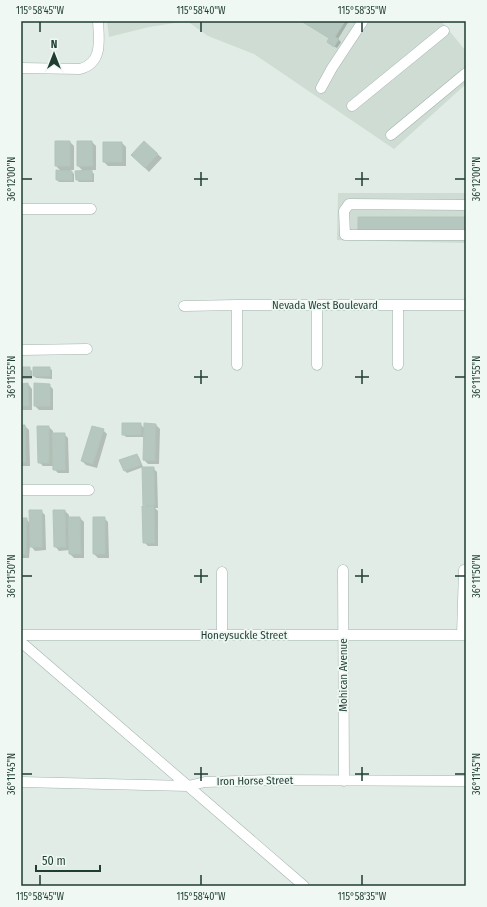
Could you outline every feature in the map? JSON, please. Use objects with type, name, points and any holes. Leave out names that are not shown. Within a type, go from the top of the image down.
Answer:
[{"type":"street","points":[[21,68],[87,67],[96,58],[98,48],[98,21]]},
{"type":"street","points":[[321,88],[332,68],[363,21]]},
{"type":"street","points":[[352,106],[444,31]]},
{"type":"street","points":[[391,135],[466,73]]},
{"type":"street","points":[[466,205],[349,204],[344,211],[345,235],[466,235]]},
{"type":"street","points":[[21,209],[91,209]]},
{"type":"street","points":[[237,305],[237,365]]},
{"type":"street","points":[[317,305],[317,365]]},
{"type":"street","points":[[398,305],[398,365]]},
{"type":"street","name":"Nevada West Boulevard","points":[[184,306],[466,305]]},
{"type":"street","points":[[21,350],[87,350]]},
{"type":"street","points":[[21,490],[89,490]]},
{"type":"street","name":"Mohican Avenue","points":[[343,570],[344,781]]},
{"type":"street","points":[[464,570],[464,635]]},
{"type":"street","points":[[222,572],[222,635]]},
{"type":"street","name":"Honeysuckle Street","points":[[21,635],[464,635]]},
{"type":"street","points":[[21,642],[304,886]]},
{"type":"street","name":"Iron Horse Street","points":[[21,782],[188,786],[205,782],[250,780],[466,781]]},
{"type":"shaded area","points":[[107,21],[187,21],[149,27],[109,37]]},
{"type":"shaded area","points":[[187,21],[441,21],[466,51],[466,84],[394,149],[254,54],[208,36]]},
{"type":"shaded area","points":[[338,193],[466,193],[466,243],[337,240]]},
{"type":"building","points":[[301,21],[345,21],[335,37],[339,39],[334,47],[327,42],[329,38]]},
{"type":"building","points":[[55,141],[70,141],[70,166],[55,166]]},
{"type":"building","points":[[77,141],[92,141],[93,166],[77,166]]},
{"type":"building","points":[[144,141],[158,154],[145,168],[131,155]]},
{"type":"building","points":[[103,142],[122,142],[122,162],[103,162]]},
{"type":"building","points":[[56,170],[72,171],[72,180],[56,180]]},
{"type":"building","points":[[92,170],[92,180],[76,180],[75,171]]},
{"type":"building","points":[[358,217],[466,217],[466,233],[358,233]]},
{"type":"building","points":[[21,367],[30,367],[30,377],[21,377]]},
{"type":"building","points":[[33,367],[50,367],[50,376],[33,376]]},
{"type":"building","points":[[28,383],[29,406],[21,406],[21,384]]},
{"type":"building","points":[[34,383],[50,384],[50,406],[34,406]]},
{"type":"building","points":[[122,423],[141,423],[141,435],[122,435]]},
{"type":"building","points":[[144,423],[156,424],[155,461],[143,460]]},
{"type":"building","points":[[21,425],[25,425],[26,462],[21,463]]},
{"type":"building","points":[[37,426],[49,426],[49,463],[38,463]]},
{"type":"building","points":[[92,426],[104,429],[93,464],[81,461]]},
{"type":"building","points":[[52,433],[65,433],[65,470],[53,470]]},
{"type":"building","points":[[137,454],[141,465],[124,471],[119,460]]},
{"type":"building","points":[[142,467],[154,467],[155,505],[143,505]]},
{"type":"building","points":[[142,506],[154,506],[155,543],[143,543]]},
{"type":"building","points":[[29,510],[42,510],[42,547],[30,547]]},
{"type":"building","points":[[53,510],[65,510],[66,547],[54,547]]},
{"type":"building","points":[[68,517],[80,517],[81,554],[69,554]]},
{"type":"building","points":[[93,517],[105,517],[105,554],[93,554]]},
{"type":"building","points":[[21,518],[27,518],[26,555],[21,554]]}]
